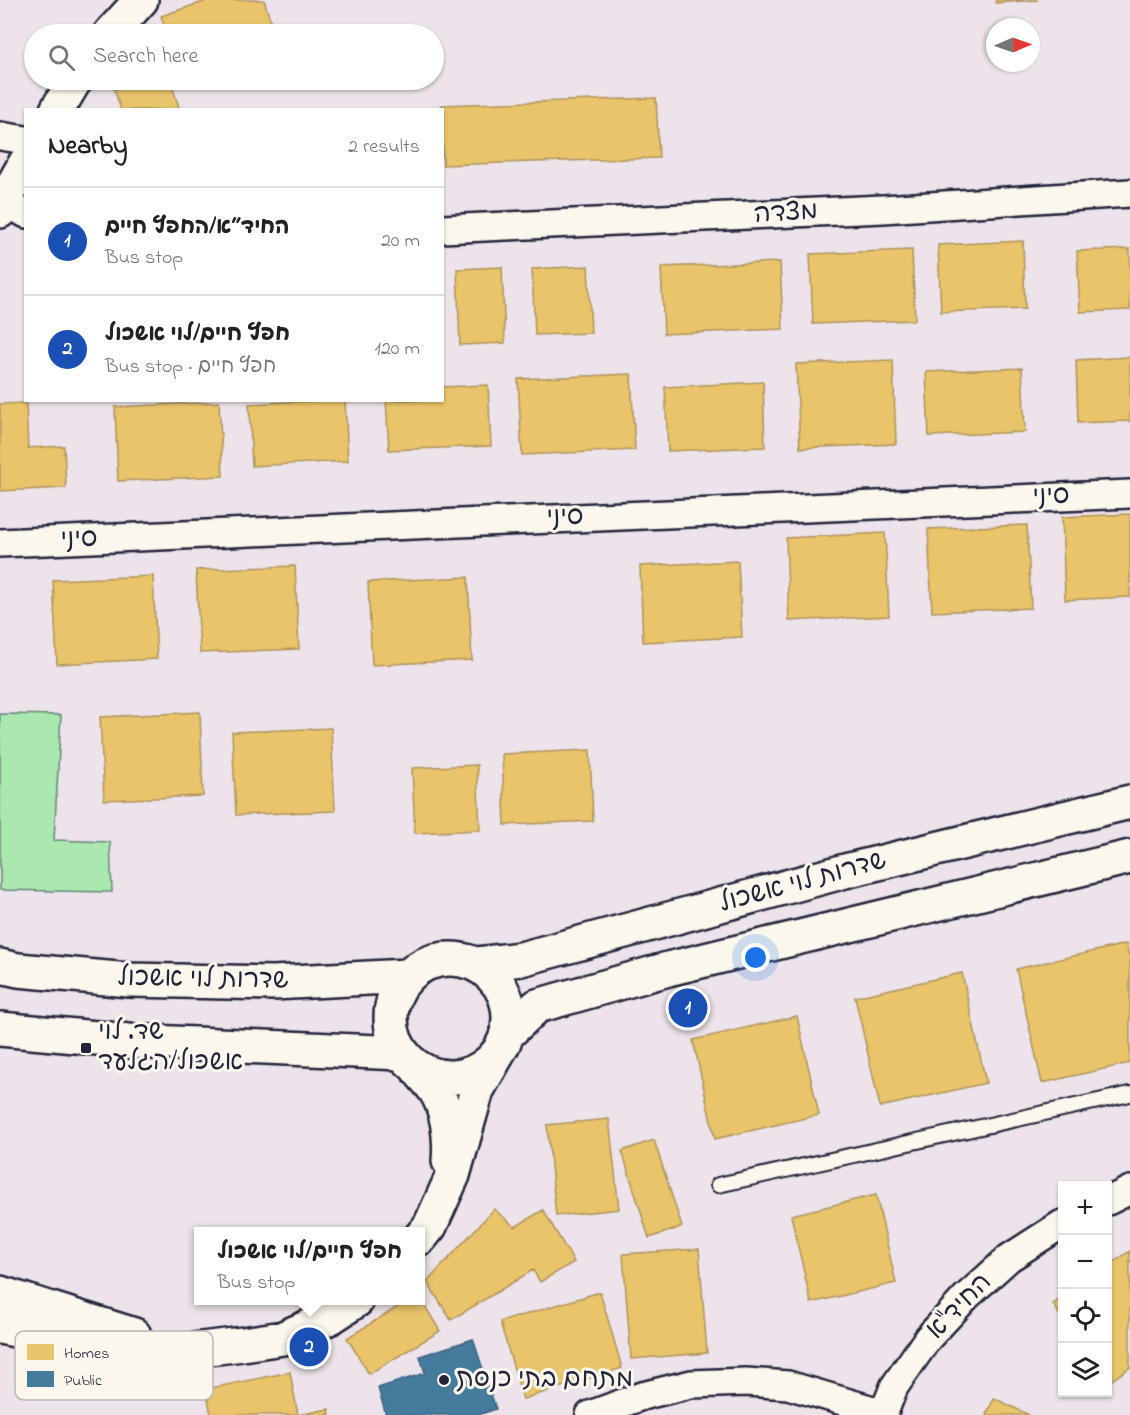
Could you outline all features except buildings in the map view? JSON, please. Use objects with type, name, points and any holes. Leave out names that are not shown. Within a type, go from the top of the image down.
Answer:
[{"type":"main road","points":[[119,24],[141,0]]},
{"type":"main road","points":[[58,108],[69,90]]},
{"type":"main road","points":[[10,209],[24,168]]},
{"type":"main road","name":"שדרות לוי אשכול","points":[[477,964],[521,959],[845,871],[1130,802]]},
{"type":"main road","name":"שדרות לוי אשכול","points":[[503,1043],[537,1006],[668,969],[1130,857]]},
{"type":"main road","points":[[425,1232],[430,1226],[453,1175],[477,1090],[503,1043],[509,1014],[504,994],[494,977],[477,964],[459,958],[440,959],[422,965],[407,976],[395,993],[390,1013],[392,1034],[409,1060],[435,1091],[446,1118],[450,1150],[446,1190]]},
{"type":"main road","name":"שדרות לוי אשכול","points":[[0,966],[18,970],[129,980],[273,983],[407,976]]},
{"type":"main road","points":[[0,1029],[129,1041],[409,1060],[433,1076],[451,1078],[469,1075],[486,1066],[503,1043]]},
{"type":"main road","points":[[0,1293],[122,1331]]},
{"type":"main road","points":[[213,1348],[283,1338],[331,1317],[349,1305]]},
{"type":"main road","points":[[0,1327],[21,1331]]},
{"type":"main road","points":[[213,1344],[243,1344]]},
{"type":"street","points":[[0,136],[24,140]]},
{"type":"street","name":"מצדה","points":[[444,229],[883,209],[1130,193]]},
{"type":"street","name":"סיני","points":[[0,543],[1130,494]]},
{"type":"street","points":[[1112,1199],[1130,1190]]},
{"type":"street","name":"החיד\"א","points":[[883,1414],[894,1387],[928,1338],[966,1297],[1009,1258],[1058,1227]]},
{"type":"street","points":[[592,1415],[642,1395],[691,1384],[746,1382],[788,1385],[883,1414]]},
{"type":"lane","points":[[718,1185],[1130,1094]]},
{"type":"green space","points":[[0,714],[61,715],[54,840],[110,842],[112,892],[0,890]]},
{"type":"place","name":"החיד״א/החפץ חיים","points":[[688,1008]]},
{"type":"place","name":"שד. לוי אשכול/הגלעד","points":[[86,1048]]},
{"type":"place","name":"חפץ חיים/לוי אשכול","points":[[309,1347]]},
{"type":"place","name":"מתחם בתי כנסת","points":[[444,1380]]}]
